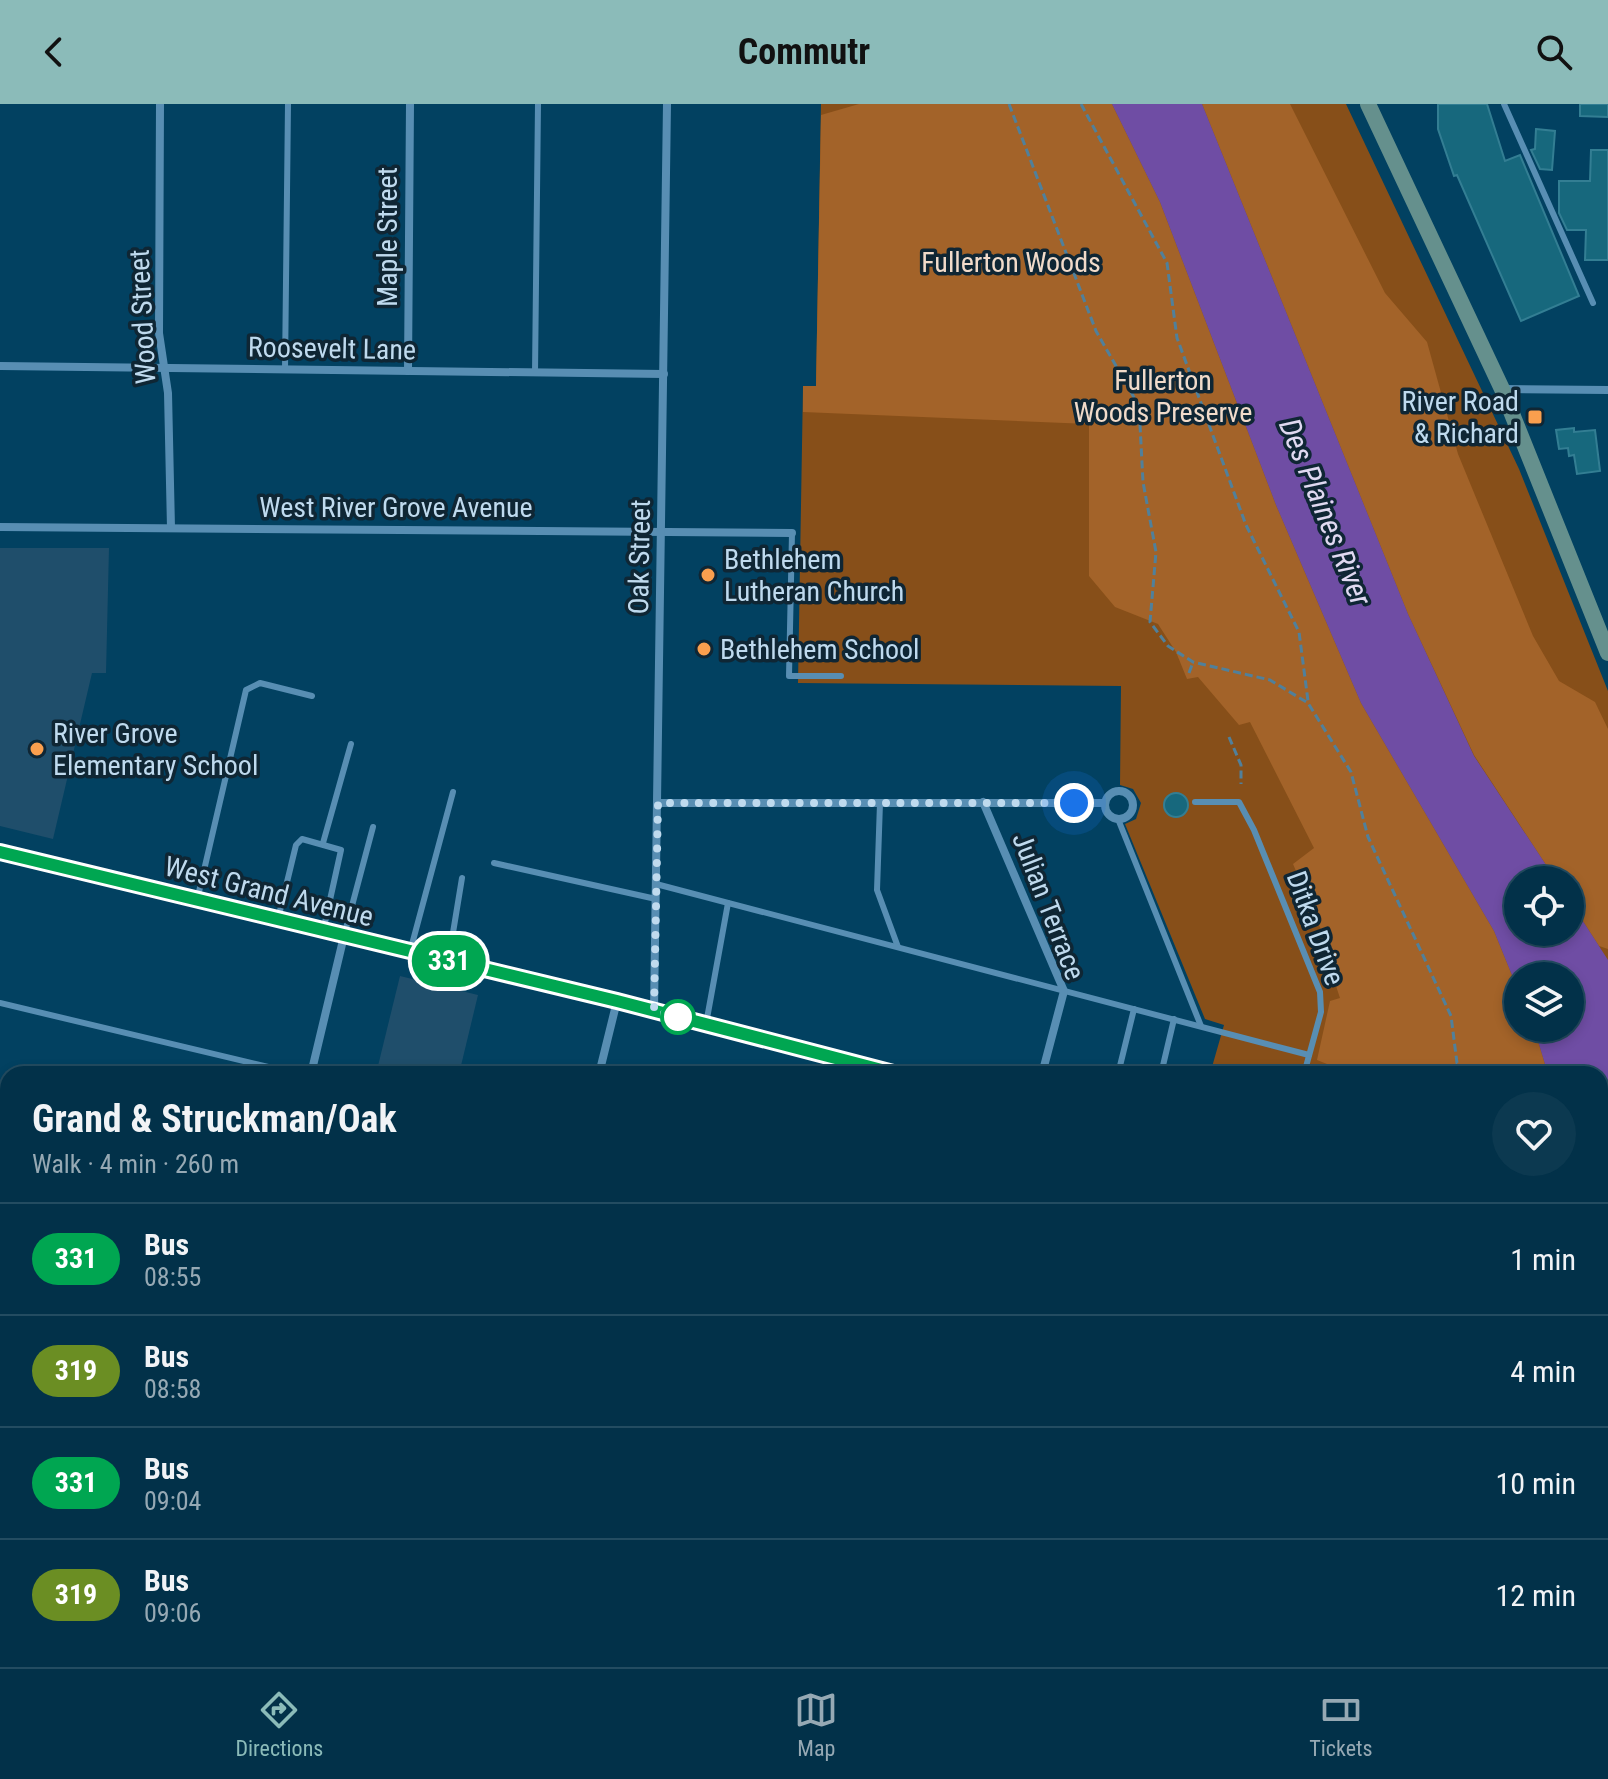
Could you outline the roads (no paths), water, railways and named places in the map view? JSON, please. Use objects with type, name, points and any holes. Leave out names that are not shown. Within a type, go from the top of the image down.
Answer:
[{"type":"main road","points":[[1368,104],[1502,389],[1608,653]]},
{"type":"main road","name":"West Grand Avenue","points":[[0,852],[617,1001],[706,1024],[842,1066]]},
{"type":"street","name":"Wood Street","points":[[160,104],[159,333],[166,368],[171,528]]},
{"type":"street","name":"Maple Street","points":[[408,371],[410,104]]},
{"type":"street","name":"Oak Street","points":[[654,1011],[667,104]]},
{"type":"street","name":"Roosevelt Lane","points":[[0,366],[664,374]]},
{"type":"street","points":[[1502,389],[1608,390]]},
{"type":"street","name":"West River Grove Avenue","points":[[0,527],[792,533]]},
{"type":"street","points":[[1117,790],[1130,795],[1133,809],[1127,816],[1118,819],[1107,812],[1105,803],[1109,795],[1117,790]]},
{"type":"street","name":"Julian Terrace","points":[[983,802],[1064,991],[1044,1066]]},
{"type":"street","points":[[658,803],[1105,803]]},
{"type":"street","points":[[313,1066],[344,936]]},
{"type":"street","points":[[601,1066],[617,1001]]},
{"type":"lane","points":[[285,370],[288,104]]},
{"type":"lane","points":[[535,373],[538,104]]},
{"type":"lane","points":[[1504,104],[1593,303]]},
{"type":"lane","points":[[792,533],[789,676],[841,676]]},
{"type":"lane","points":[[197,900],[246,690],[260,683],[312,696]]},
{"type":"lane","points":[[323,843],[351,744]]},
{"type":"lane","points":[[410,951],[453,792]]},
{"type":"lane","name":"Ditka Drive","points":[[1195,802],[1239,802],[1254,830],[1320,992],[1321,1012],[1306,1066]]},
{"type":"lane","points":[[880,803],[877,890],[898,947]]},
{"type":"lane","points":[[1118,819],[1201,1026]]},
{"type":"lane","points":[[344,936],[373,827]]},
{"type":"lane","points":[[278,920],[296,845],[302,839],[323,843],[341,850],[324,931]]},
{"type":"lane","points":[[494,863],[656,899]]},
{"type":"lane","points":[[448,961],[462,878]]},
{"type":"lane","points":[[656,884],[1309,1055]]},
{"type":"lane","points":[[706,1024],[728,903]]},
{"type":"lane","points":[[0,1003],[264,1066]]},
{"type":"lane","points":[[1120,1066],[1134,1009]]},
{"type":"lane","points":[[1163,1066],[1174,1019]]},
{"type":"water","name":"Des Plaines River","points":[[1112,104],[1202,104],[1408,614],[1474,756],[1547,866],[1504,866],[1504,946],[1584,946],[1584,923],[1608,960],[1608,1066],[1546,1066],[1538,1042],[1584,1042],[1584,962],[1507,962],[1494,931],[1361,703],[1276,505],[1160,202]]},
{"type":"place","name":"River Road & Richard","points":[[1535,417]]},
{"type":"place","name":"Bethlehem Lutheran Church","points":[[708,575]]},
{"type":"place","name":"Bethlehem School","points":[[704,649]]},
{"type":"place","name":"River Grove Elementary School","points":[[37,749]]},
{"type":"park label","name":"Fullerton Woods","points":[[1011,262]]},
{"type":"park label","name":"Fullerton Woods Preserve","points":[[1163,396]]}]
